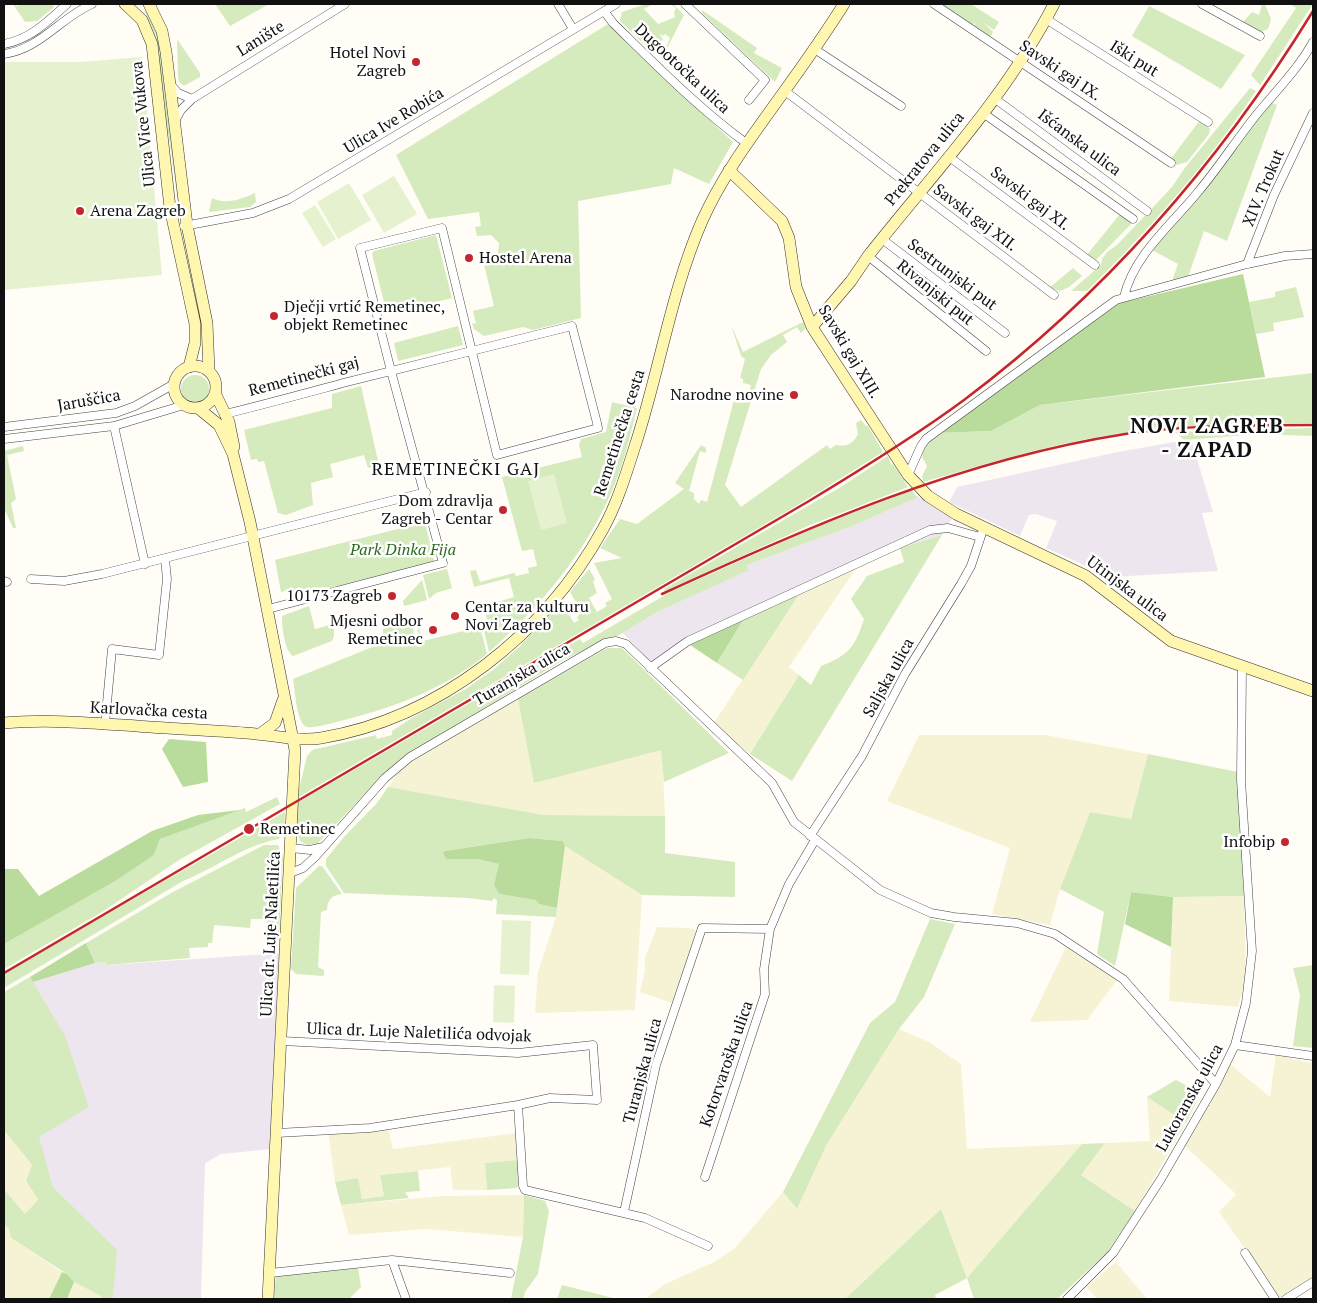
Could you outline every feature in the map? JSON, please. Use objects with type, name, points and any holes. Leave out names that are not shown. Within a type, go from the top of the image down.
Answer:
[{"type":"street","points":[[4,44],[23,38],[41,28],[67,4]]},
{"type":"street","points":[[4,54],[36,43],[67,18],[92,4]]},
{"type":"street","name":"Ulica Vice Vukova","points":[[125,4],[140,17],[151,37],[173,228],[195,324],[194,352],[189,367]]},
{"type":"street","name":"Ulica Vice Vukova","points":[[149,4],[162,31],[187,225],[207,323],[209,371]]},
{"type":"street","name":"Lanište","points":[[175,122],[181,110],[192,99],[345,4]]},
{"type":"street","points":[[558,4],[572,29]]},
{"type":"street","name":"Ulica Ive Robića","points":[[173,228],[253,213],[289,199],[616,4]]},
{"type":"street","points":[[685,4],[765,80],[749,100]]},
{"type":"street","name":"Remetinečka cesta","points":[[293,737],[319,738],[368,726],[410,710],[454,687],[493,660],[521,634],[574,572],[604,528],[636,445],[689,256],[700,224],[728,170],[844,4]]},
{"type":"street","name":"Savski gaj IX.","points":[[934,4],[1171,163]]},
{"type":"street","name":"Prekratova ulica","points":[[812,327],[851,281],[868,256],[920,194],[983,113],[1020,60],[1054,4]]},
{"type":"street","points":[[1202,4],[1260,36]]},
{"type":"street","name":"Dugootočka ulica","points":[[604,11],[678,87],[746,143]]},
{"type":"street","name":"Iški put","points":[[1046,19],[1208,122]]},
{"type":"street","points":[[1124,297],[1132,276],[1156,240],[1198,192],[1255,116],[1296,70],[1312,47]]},
{"type":"street","points":[[813,48],[901,106]]},
{"type":"street","points":[[170,84],[178,93],[192,99]]},
{"type":"street","name":"Savski gaj XII.","points":[[785,91],[1054,295]]},
{"type":"street","name":"Išćanska ulica","points":[[994,98],[1146,211]]},
{"type":"street","points":[[983,113],[1133,220]]},
{"type":"street","name":"XIV. Trokut","points":[[1247,264],[1274,195],[1307,122],[1313,113]]},
{"type":"street","name":"Savski gaj XI.","points":[[948,156],[1095,265]]},
{"type":"street","name":"Savski gaj XIII.","points":[[728,170],[782,221],[786,229],[796,287],[812,327],[891,450]]},
{"type":"street","name":"Remetinečki gaj","points":[[225,414],[391,371],[473,351],[572,326],[598,428],[497,455],[473,351],[442,228],[360,248],[391,371],[426,492],[443,563],[268,609]]},
{"type":"street","name":"Sestrunjski put","points":[[882,239],[1005,333]]},
{"type":"street","points":[[908,476],[921,446],[926,440],[1109,304],[1124,297],[1247,264],[1285,256],[1313,254]]},
{"type":"street","name":"Rivanjski put","points":[[868,256],[986,351]]},
{"type":"street","points":[[233,454],[234,439],[215,393],[215,381],[209,371],[203,368],[189,367],[179,373],[174,384],[176,396],[184,405],[198,408],[219,425],[233,454],[253,537],[293,737]]},
{"type":"street","name":"Jaruščica","points":[[4,427],[116,413],[135,406],[174,384]]},
{"type":"street","points":[[198,408],[209,403],[215,393]]},
{"type":"street","name":"Jaruščica","points":[[4,439],[114,426],[184,405]]},
{"type":"street","name":"Jaruščica","points":[[114,426],[145,564]]},
{"type":"street","name":"Utinjska ulica","points":[[891,450],[908,476],[928,496],[982,533],[1086,576],[1171,641],[1242,668],[1313,691]]},
{"type":"street","points":[[31,579],[64,581],[145,564],[426,492]]},
{"type":"street","name":"Utinjska ulica","points":[[650,668],[688,641],[751,610],[930,530],[948,528],[982,533]]},
{"type":"street","name":"Saljska ulica","points":[[813,838],[862,756],[905,674],[971,566],[982,533]]},
{"type":"street","points":[[105,724],[112,649],[159,655],[167,579],[164,559]]},
{"type":"street","name":"Turanjska ulica","points":[[290,873],[303,868],[385,778],[410,757],[605,643],[616,641],[626,644],[772,783],[794,822],[880,890],[931,913],[1016,923],[1055,934],[1123,979],[1216,1084]]},
{"type":"street","name":"Lukoranska ulica","points":[[1067,1299],[1113,1253],[1162,1179],[1216,1084],[1235,1045],[1246,1003],[1252,951],[1241,780],[1242,668]]},
{"type":"street","points":[[260,734],[275,723],[285,695]]},
{"type":"street","name":"Karlovačka cesta","points":[[4,724],[105,724],[293,737]]},
{"type":"street","name":"Ulica dr. Luje Naletilića","points":[[268,1299],[290,873],[295,758],[293,737]]},
{"type":"street","points":[[770,929],[789,884],[813,838]]},
{"type":"street","points":[[291,848],[310,850],[323,847]]},
{"type":"street","name":"Turanjska ulica","points":[[624,1212],[656,1065],[702,928],[770,929]]},
{"type":"street","name":"Kotorvaroška ulica","points":[[705,1177],[765,994],[764,970],[770,929]]},
{"type":"street","name":"Ulica dr. Luje Naletilića odvojak","points":[[282,1041],[518,1054],[593,1045],[597,1100],[550,1098],[518,1105]]},
{"type":"street","points":[[1235,1045],[1313,1056]]},
{"type":"street","points":[[277,1133],[370,1128],[518,1105],[523,1186],[526,1190],[645,1218],[708,1246]]},
{"type":"street","points":[[1245,1253],[1275,1299]]},
{"type":"street","points":[[270,1273],[392,1260],[510,1273]]},
{"type":"street","points":[[392,1260],[406,1299]]},
{"type":"street","points":[[1286,1299],[1313,1282]]},
{"type":"shaded area","points":[[1191,439],[1213,512],[1202,513],[1218,571],[1111,577],[1046,548],[1057,521],[1036,514],[1029,515],[1020,536],[949,502],[957,487],[1118,452]]},
{"type":"shaded area","points":[[919,497],[953,517],[942,535],[900,548],[687,643],[655,667],[623,633],[657,612],[749,569],[747,565],[852,526]]},
{"type":"shaded area","points":[[857,567],[789,667],[799,675],[750,754],[713,724],[800,593]]},
{"type":"shaded area","points":[[518,699],[534,782],[662,749],[665,816],[544,815],[388,787],[402,767]]},
{"type":"shaded area","points":[[919,735],[1045,735],[1148,754],[1131,819],[1090,812],[1060,889],[1050,925],[992,914],[1010,848],[887,801]]},
{"type":"shaded area","points":[[565,846],[642,895],[635,1010],[535,1013],[538,972],[556,917]]},
{"type":"shaded area","points":[[1244,896],[1246,979],[1238,1007],[1169,1001],[1173,897]]},
{"type":"shaded area","points":[[657,927],[696,930],[675,1004],[640,992],[645,970],[645,957]]},
{"type":"shaded area","points":[[1066,947],[1117,980],[1087,1020],[1030,1022]]},
{"type":"shaded area","points":[[282,953],[272,1149],[221,1154],[205,1163],[201,1299],[113,1299],[116,1250],[53,1187],[38,1137],[33,982],[95,963],[106,962],[107,965]]},
{"type":"shaded area","points":[[899,1029],[929,1042],[961,1064],[967,1149],[1082,1144],[967,1278],[941,1209],[845,1299],[645,1299],[665,1284],[714,1262],[735,1248],[783,1192],[797,1209],[827,1144]]},
{"type":"shaded area","points":[[1276,1053],[1292,1059],[1313,1063],[1313,1278],[1280,1299],[1219,1212],[1236,1194],[1185,1146],[1230,1064],[1270,1097]]},
{"type":"shaded area","points":[[1147,1097],[1186,1123],[1135,1211],[1081,1175],[1105,1143],[1150,1141]]},
{"type":"shaded area","points":[[388,1127],[393,1149],[516,1133],[518,1160],[485,1163],[487,1190],[453,1190],[450,1167],[380,1175],[384,1196],[361,1199],[346,1180],[335,1182],[328,1131]]},
{"type":"shaded area","points":[[4,1130],[32,1165],[26,1181],[38,1198],[25,1214],[4,1189]]},
{"type":"shaded area","points":[[524,1195],[523,1237],[427,1229],[349,1235],[341,1205],[444,1196]]},
{"type":"shaded area","points":[[4,1224],[9,1229],[11,1238],[62,1272],[49,1299],[4,1299]]},
{"type":"shaded area","points":[[1116,1262],[1147,1299],[1097,1299],[1086,1287]]},
{"type":"shaded area","points":[[74,1282],[101,1296],[100,1299],[67,1299]]},
{"type":"green space","points":[[13,4],[17,6],[21,4],[53,4],[54,7],[37,21],[25,22]]},
{"type":"green space","points":[[215,4],[269,4],[230,26]]},
{"type":"green space","points":[[646,4],[653,4],[644,9],[658,24],[675,17],[676,8],[670,4],[676,4],[675,6],[684,15],[660,62],[670,38],[665,34],[663,36],[659,34],[663,39],[654,54],[620,21],[622,12]]},
{"type":"green space","points":[[939,4],[971,4],[999,22],[994,30],[984,23],[993,32],[991,36],[986,36],[974,28],[975,22],[972,26]]},
{"type":"green space","points":[[1262,4],[1265,4],[1271,19],[1268,29],[1260,32],[1242,23],[1252,12],[1259,15]]},
{"type":"green space","points":[[1290,4],[1313,4],[1260,85],[1251,75],[1296,8]]},
{"type":"green space","points":[[1149,6],[1245,55],[1221,89],[1132,36]]},
{"type":"green space","points":[[146,9],[158,36],[180,203],[178,203],[166,125],[156,37],[145,12]]},
{"type":"green space","points":[[702,10],[757,48],[754,53],[782,68],[775,82],[702,13]]},
{"type":"green space","points":[[608,24],[733,142],[709,184],[674,168],[671,184],[578,201],[581,318],[533,330],[523,327],[484,336],[474,329],[472,323],[476,324],[473,311],[494,306],[483,260],[498,253],[499,243],[491,235],[477,236],[475,227],[481,226],[479,212],[428,219],[396,155]]},
{"type":"green space","points":[[177,39],[200,73],[200,77],[184,86],[179,82],[178,77]]},
{"type":"green space","name":"Arena Zagreb","points":[[142,57],[162,275],[4,290],[4,62],[80,62]]},
{"type":"green space","points":[[1250,88],[1256,91],[1237,118],[1155,220],[1087,291],[1071,291],[1101,265],[1102,259],[1107,252],[1118,244],[1172,187],[1184,169]]},
{"type":"green space","points":[[1271,102],[1277,105],[1227,241],[1204,231],[1188,277],[1172,281],[1178,264],[1152,250],[1230,156]]},
{"type":"green space","points":[[1200,120],[1210,129],[1209,134],[1187,162],[1177,165],[1170,160]]},
{"type":"green space","points":[[394,176],[417,214],[384,233],[362,195]]},
{"type":"green space","points":[[349,183],[371,220],[338,239],[317,202]]},
{"type":"green space","points":[[255,193],[256,202],[250,207],[209,212],[212,198],[228,201]]},
{"type":"green space","points":[[315,205],[336,239],[323,247],[302,213]]},
{"type":"green space","points":[[1120,214],[1132,223],[1095,261],[1086,256]]},
{"type":"green space","points":[[436,235],[452,298],[387,314],[372,254],[374,251]]},
{"type":"green space","points":[[1073,268],[1082,276],[1069,287],[1060,291],[1049,288]]},
{"type":"green space","points":[[1243,274],[1265,377],[1040,405],[991,431],[937,433],[1120,303]]},
{"type":"green space","points":[[1296,287],[1304,317],[1273,323],[1274,331],[1256,334],[1249,302],[1275,297],[1275,292]]},
{"type":"green space","points":[[803,322],[806,328],[801,333],[797,327],[783,335],[787,342],[771,355],[761,369],[725,485],[741,507],[827,445],[830,449],[836,445],[843,446],[852,442],[858,434],[856,423],[861,420],[868,426],[883,452],[796,506],[297,798],[307,756],[312,750],[376,735],[377,739],[392,735],[392,731],[415,716],[466,689],[494,669],[521,645],[561,601],[574,623],[579,620],[577,617],[582,612],[570,592],[589,569],[595,579],[593,582],[597,593],[589,598],[597,612],[607,606],[605,603],[612,599],[594,563],[622,558],[600,548],[620,519],[637,524],[684,489],[675,483],[701,445],[706,448],[706,453],[700,451],[689,491],[694,493],[694,499],[699,504],[701,500],[707,502],[734,400],[746,403],[751,385],[743,383],[743,379],[740,378],[745,359],[741,356],[731,325],[743,352]]},
{"type":"green space","points":[[458,326],[463,345],[398,361],[394,343]]},
{"type":"green space","points":[[1313,373],[1313,423],[1189,426],[1115,434],[1042,449],[923,482],[922,476],[927,466],[922,457],[923,448],[937,433],[991,431],[1040,405]]},
{"type":"green space","points":[[195,375],[205,379],[209,389],[205,399],[195,403],[185,399],[181,389],[185,379]]},
{"type":"green space","points":[[361,386],[379,465],[368,468],[364,455],[330,464],[333,477],[311,483],[313,505],[286,515],[278,513],[264,461],[251,460],[244,430],[332,408],[332,394]]},
{"type":"green space","points":[[612,402],[637,408],[623,462],[610,496],[583,545],[549,591],[530,613],[489,652],[483,626],[488,624],[484,606],[514,597],[509,578],[474,587],[470,571],[476,570],[480,582],[514,573],[516,576],[529,573],[528,568],[537,566],[533,549],[522,551],[502,477],[582,457],[579,445],[581,439],[606,432]]},
{"type":"green space","points":[[1313,428],[1313,436],[1261,434],[1184,440],[1175,432]]},
{"type":"green space","points":[[23,446],[24,451],[7,455],[16,499],[11,503],[16,528],[13,528],[4,508],[4,451]]},
{"type":"green space","points":[[888,456],[891,465],[893,464],[908,487],[810,525],[665,591],[664,589],[839,488]]},
{"type":"green space","points":[[554,474],[567,523],[541,530],[528,481]]},
{"type":"green space","points":[[912,490],[919,497],[852,526],[747,565],[749,570],[657,612],[623,633],[565,659],[405,756],[382,776],[317,844],[307,845],[300,841],[297,833],[297,803],[580,639],[583,643],[672,591],[826,523]]},
{"type":"green space","name":"Park Dinka Fija","points":[[425,522],[435,565],[295,595],[292,589],[281,592],[275,560]]},
{"type":"green space","points":[[942,535],[792,781],[750,754],[799,675],[811,685],[821,666],[845,654],[854,643],[864,619],[851,599],[867,576],[904,562],[900,548]]},
{"type":"green space","points":[[447,569],[452,588],[436,593],[429,599],[423,575]]},
{"type":"green space","points":[[422,580],[427,600],[404,606],[403,601]]},
{"type":"green space","points":[[800,593],[743,680],[717,663],[746,615]]},
{"type":"green space","points":[[309,606],[315,629],[334,624],[334,636],[332,641],[293,656],[287,649],[282,616]]},
{"type":"green space","points":[[746,615],[717,663],[687,643]]},
{"type":"green space","points":[[411,621],[417,647],[422,646],[417,628],[419,628],[423,641],[480,627],[487,654],[448,680],[408,700],[366,714],[320,726],[305,726],[298,711],[293,679],[380,644],[383,641],[383,629]]},
{"type":"green space","points":[[607,648],[622,648],[729,753],[664,782],[661,750],[534,783],[518,699]]},
{"type":"green space","points":[[169,739],[206,742],[208,782],[183,787],[162,749]]},
{"type":"green space","points":[[1148,754],[1238,772],[1244,896],[1173,897],[1131,892],[1115,966],[1097,954],[1104,912],[1060,889],[1090,812],[1131,819]]},
{"type":"green space","points":[[388,787],[544,815],[665,816],[665,853],[735,862],[735,897],[642,895],[565,846],[563,841],[529,838],[445,851],[446,859],[477,859],[500,864],[494,885],[499,894],[535,900],[539,904],[557,908],[556,917],[496,914],[497,900],[494,898],[492,901],[468,898],[344,893],[326,866],[326,859],[344,837],[377,803]]},
{"type":"green space","points":[[277,797],[280,804],[179,860],[102,912],[4,969],[4,944],[114,881],[154,855],[160,839],[245,808],[246,812]]},
{"type":"green space","points":[[240,810],[160,839],[154,855],[115,881],[4,944],[4,869],[18,869],[39,896],[152,831],[198,815]]},
{"type":"green space","points":[[285,812],[284,831],[279,839],[242,851],[183,881],[4,988],[4,973]]},
{"type":"green space","points":[[529,838],[563,841],[565,846],[557,908],[539,904],[535,900],[499,894],[494,885],[499,864],[477,859],[446,859],[443,853],[445,851]]},
{"type":"green space","points":[[264,845],[278,845],[283,856],[279,935],[267,934],[267,919],[251,919],[250,928],[214,925],[212,943],[208,943],[208,947],[189,948],[190,958],[106,965],[106,962],[95,963],[86,943],[173,892]]},
{"type":"green space","points":[[319,866],[322,866],[342,894],[331,899],[327,910],[321,912],[318,967],[324,970],[324,976],[296,974],[291,969],[296,888]]},
{"type":"green space","points":[[1131,892],[1173,897],[1171,947],[1125,924]]},
{"type":"green space","points":[[930,919],[955,924],[924,997],[899,1029],[827,1144],[797,1209],[783,1192],[870,1023],[895,1002]]},
{"type":"green space","points":[[502,920],[531,921],[529,975],[500,974]]},
{"type":"green space","points":[[86,943],[95,963],[33,982],[30,977]]},
{"type":"green space","points":[[1313,965],[1313,1048],[1293,1046],[1300,995],[1293,968]]},
{"type":"green space","points":[[30,977],[65,1036],[89,1107],[39,1137],[53,1187],[117,1250],[113,1299],[100,1299],[101,1296],[74,1282],[67,1274],[11,1238],[9,1229],[4,1224],[4,1189],[25,1214],[38,1199],[26,1181],[32,1165],[4,1130],[4,992]]},
{"type":"green space","points":[[494,985],[515,986],[514,1023],[493,1022]]},
{"type":"green space","points":[[1176,1080],[1191,1088],[1197,1101],[1186,1123],[1147,1097]]},
{"type":"green space","points":[[1105,1143],[1081,1175],[1135,1211],[1108,1252],[1057,1299],[974,1299],[967,1278],[1082,1144]]},
{"type":"green space","points":[[518,1160],[519,1182],[517,1188],[487,1190],[485,1163]]},
{"type":"green space","points":[[418,1171],[420,1191],[405,1192],[409,1198],[341,1205],[335,1182],[358,1178],[362,1199],[384,1196],[380,1175]]},
{"type":"green space","points":[[524,1195],[545,1201],[549,1211],[538,1274],[525,1292],[523,1299],[511,1299],[523,1237]]},
{"type":"green space","points":[[941,1209],[967,1278],[935,1295],[936,1299],[845,1299]]},
{"type":"green space","points":[[358,1267],[361,1287],[349,1299],[274,1299],[276,1276]]},
{"type":"green space","points":[[62,1272],[67,1274],[74,1282],[67,1299],[49,1299]]},
{"type":"green space","points":[[562,1285],[617,1299],[557,1299]]},
{"type":"railway","points":[[4,973],[809,501],[945,414],[1016,359],[1065,316],[1157,222],[1239,120],[1313,11]]},
{"type":"railway","points":[[662,594],[831,520],[888,498],[1004,460],[1064,446],[1148,431],[1219,426],[1313,425]]},
{"type":"place","name":"Hotel Novi Zagreb","points":[[416,62]]},
{"type":"place","name":"Arena Zagreb","points":[[80,211]]},
{"type":"place","name":"Hostel Arena","points":[[469,258]]},
{"type":"place","name":"Dječji vrtić Remetinec, objekt Remetinec","points":[[274,316]]},
{"type":"place","name":"Narodne novine","points":[[794,395]]},
{"type":"place","name":"Dom zdravlja Zagreb - Centar","points":[[503,510]]},
{"type":"place","name":"10173 Zagreb","points":[[392,596]]},
{"type":"place","name":"Centar za kulturu Novi Zagreb","points":[[455,616]]},
{"type":"place","name":"Mjesni odbor Remetinec","points":[[433,630]]},
{"type":"place","name":"Remetinec","points":[[249,829]]},
{"type":"place","name":"Infobip","points":[[1285,842]]},
{"type":"district","name":"NOVI ZAGREB - ZAPAD","points":[[1207,439]]},
{"type":"district","name":"REMETINEČKI GAJ","points":[[456,470]]}]
